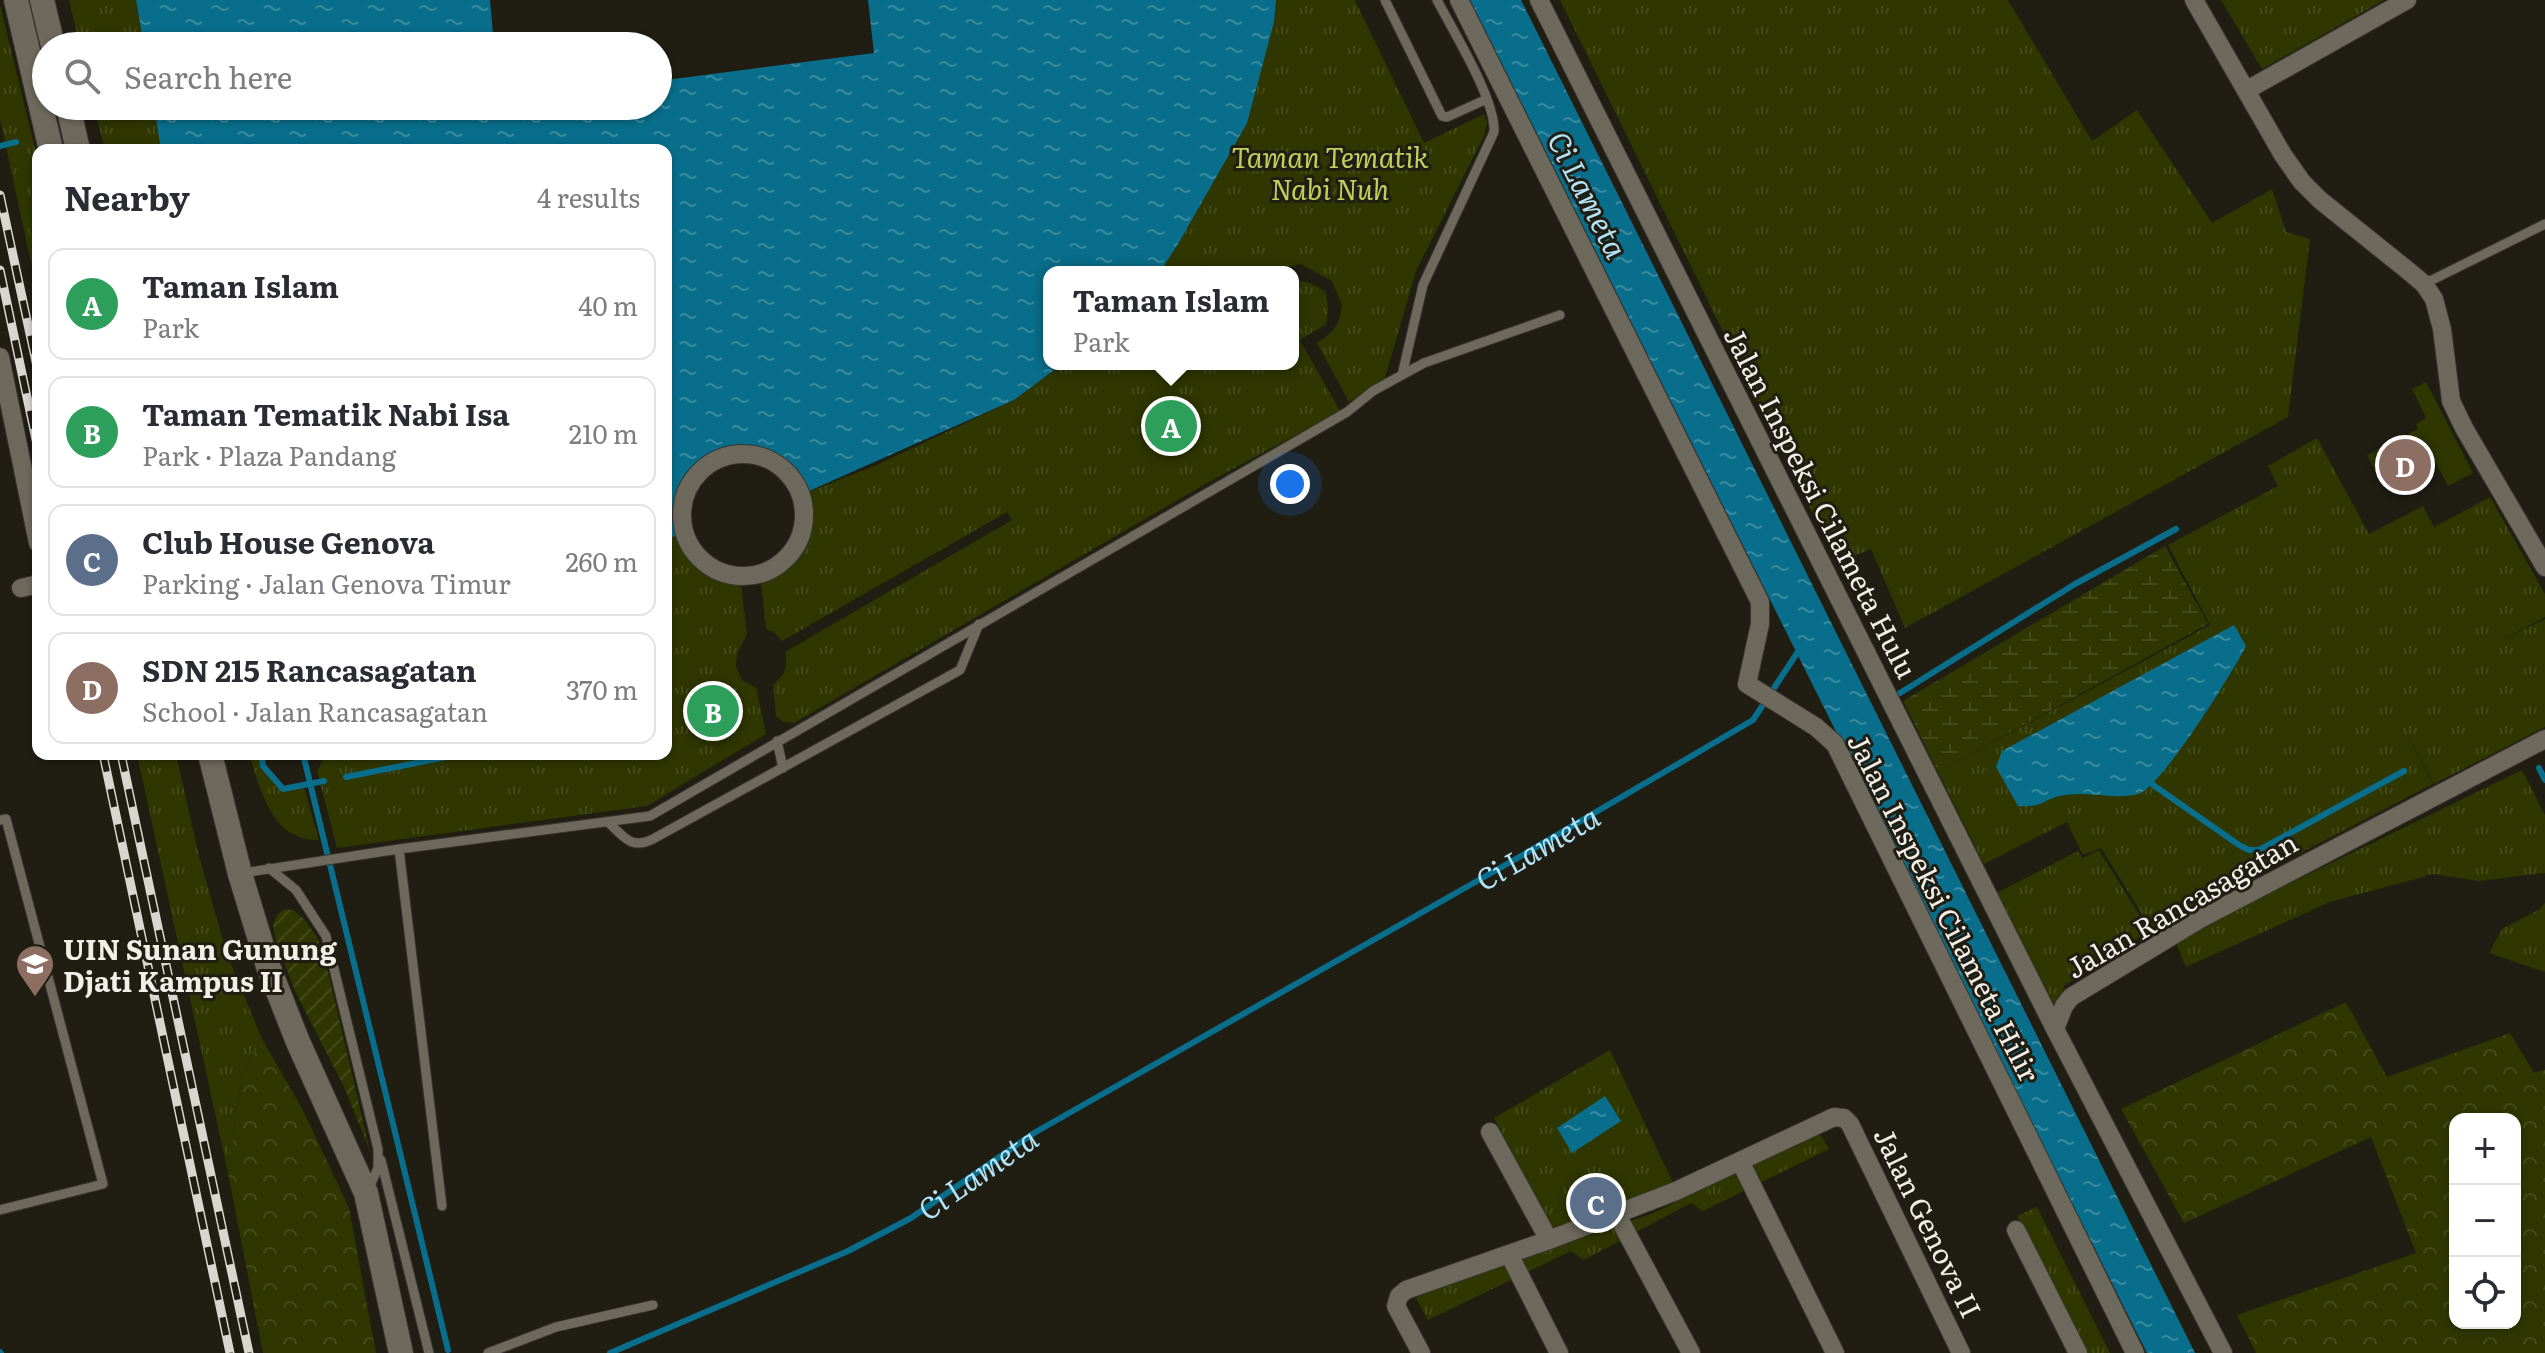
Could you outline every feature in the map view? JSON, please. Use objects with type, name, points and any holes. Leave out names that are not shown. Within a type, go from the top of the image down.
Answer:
[{"type":"street","points":[[16,0],[32,69]]},
{"type":"street","points":[[42,0],[50,32]]},
{"type":"street","name":"Jalan Inspeksi Cilameta Hilir","points":[[1459,0],[1760,602],[1760,624],[1746,679],[1749,688],[1826,733],[1835,744],[2135,1353]]},
{"type":"street","name":"Jalan Inspeksi Cilameta Hulu","points":[[1539,0],[2055,1029]]},
{"type":"street","points":[[2194,0],[2283,155],[2302,182],[2424,284],[2434,299],[2439,314],[2447,381],[2455,409],[2545,567]]},
{"type":"street","points":[[2247,90],[2407,0]]},
{"type":"street","points":[[44,120],[50,144]]},
{"type":"street","points":[[71,120],[77,144]]},
{"type":"street","points":[[0,357],[32,514]]},
{"type":"street","points":[[734,454],[750,454],[783,469],[796,485],[803,505],[803,526],[796,545],[784,560],[754,575],[734,575],[709,565],[694,551],[684,533],[682,513],[685,495],[696,476],[709,464],[734,454]]},
{"type":"street","name":"Jalan Rancasagatan","points":[[2055,1029],[2071,997],[2200,919],[2545,739]]},
{"type":"street","points":[[212,760],[240,874],[268,966],[298,1042],[366,1193],[401,1353]]},
{"type":"street","points":[[2055,1029],[2223,1353]]},
{"type":"street","name":"Jalan Genova II","points":[[1740,1161],[1834,1117],[1844,1118],[1850,1124],[1961,1353]]},
{"type":"street","points":[[1490,1132],[1549,1240]]},
{"type":"street","points":[[1421,1353],[1396,1306],[1399,1296],[1406,1290],[1676,1191],[1740,1161],[1835,1353]]},
{"type":"street","points":[[1616,1213],[1691,1353]]},
{"type":"street","points":[[2016,1230],[2078,1353]]},
{"type":"street","points":[[1509,1254],[1559,1353]]},
{"type":"lane","points":[[1385,0],[1442,116],[1447,117],[1487,99]]},
{"type":"lane","points":[[1402,375],[1423,285],[1494,132],[1495,120],[1487,99],[1437,0]]},
{"type":"lane","points":[[2424,284],[2545,224]]},
{"type":"lane","points":[[240,874],[317,860],[650,816],[1347,412],[1373,391],[1402,375],[1424,363],[1560,315]]},
{"type":"lane","points":[[608,822],[629,842],[642,844],[960,670],[979,624]]},
{"type":"lane","points":[[777,741],[783,768]]},
{"type":"lane","points":[[0,820],[6,819],[103,1184],[0,1210]]},
{"type":"lane","points":[[399,849],[442,1206]]},
{"type":"lane","points":[[269,868],[296,890],[326,936],[429,1353]]},
{"type":"lane","points":[[366,1193],[378,1168],[378,1149]]},
{"type":"lane","points":[[488,1353],[556,1327],[653,1305]]},
{"type":"green space","points":[[69,0],[136,0],[142,32],[77,32]]},
{"type":"green space","name":"Taman Tematik Nabi Nuh","points":[[1276,0],[1355,0],[1424,143],[1484,114],[1487,123],[1484,136],[1416,271],[1385,378],[1349,402],[1317,343],[1332,332],[1339,321],[1342,305],[1332,281],[1301,264],[1164,266],[1178,244],[1274,22]]},
{"type":"green space","points":[[1560,0],[2008,0],[2092,141],[2137,110],[2212,223],[2272,189],[2286,232],[2310,239],[2288,417],[1905,628],[1871,549],[1837,563]]},
{"type":"green space","points":[[2221,0],[2384,0],[2262,69]]},
{"type":"green space","points":[[0,5],[34,144],[32,267],[0,119]]},
{"type":"green space","points":[[98,120],[156,120],[160,144],[104,144]]},
{"type":"green space","points":[[1299,281],[1326,292],[1326,324],[1300,340],[1340,411],[1207,483],[794,723],[783,722],[776,716],[773,685],[785,670],[785,652],[1012,520],[1007,512],[782,641],[766,629],[760,573],[782,561],[796,542],[802,519],[800,495],[877,465],[1014,400],[1054,370],[1299,370]]},
{"type":"green space","points":[[2426,382],[2473,473],[2448,486],[2434,459],[2382,485],[2367,455],[2418,429],[2416,424],[2426,418],[2412,389]]},
{"type":"green space","points":[[2317,438],[2369,534],[2423,506],[2434,527],[2490,497],[2545,594],[2545,617],[2499,642],[2545,619],[2545,727],[2434,784],[2403,727],[2433,784],[2152,930],[2101,848],[2083,855],[2067,822],[1984,864],[1938,772],[2210,625],[2168,545],[2278,486],[2268,466]]},
{"type":"green space","points":[[684,533],[706,562],[721,571],[740,576],[747,634],[737,654],[736,666],[742,680],[756,688],[766,734],[647,806],[337,848],[317,771],[323,760],[672,760],[672,537]]},
{"type":"green space","points":[[2165,546],[2208,624],[1938,772],[1903,701]]},
{"type":"green space","points":[[138,760],[177,760],[199,856],[227,954],[262,1039],[242,1075],[228,1173]]},
{"type":"green space","points":[[251,760],[260,760],[261,767],[281,790],[304,788],[319,840],[290,832],[270,811]]},
{"type":"green space","points":[[2522,770],[2545,815],[2545,873],[2478,881],[2434,874],[2330,902],[2186,967],[2176,943],[2196,929]]},
{"type":"green space","points":[[2099,850],[2149,931],[2065,985],[2055,1007],[1997,893],[2078,851],[2082,858]]},
{"type":"green space","points":[[2545,903],[2545,972],[2489,953],[2502,929],[2540,909]]},
{"type":"green space","points":[[285,909],[293,910],[304,919],[317,937],[370,1151],[345,1089],[295,991],[276,941],[273,925],[277,915]]},
{"type":"green space","points":[[2346,1002],[2387,1077],[2510,1033],[2534,1073],[2545,1070],[2545,1353],[2256,1353],[2237,1315],[2416,1253],[2371,1137],[2184,1223],[2121,1109]]},
{"type":"green space","points":[[262,1039],[303,1110],[349,1208],[376,1353],[263,1353],[228,1173],[242,1075]]},
{"type":"green space","points":[[1610,1050],[1675,1187],[1553,1229],[1494,1118]]},
{"type":"green space","points":[[1819,1133],[1829,1149],[1703,1211],[1691,1203],[1584,1260],[1571,1251],[1428,1320],[1416,1298],[1437,1286],[1651,1214]]},
{"type":"green space","points":[[2037,1207],[2110,1353],[2086,1353],[2017,1216]]},
{"type":"water","points":[[136,0],[490,0],[493,32],[142,32]]},
{"type":"water","points":[[868,0],[1276,0],[1274,22],[1247,123],[1164,266],[1043,266],[1043,370],[1054,370],[1014,400],[800,495],[790,478],[775,465],[741,454],[723,457],[707,464],[694,477],[684,500],[684,533],[672,537],[672,144],[160,144],[156,120],[672,120],[672,79],[874,53]]},
{"type":"water","points":[[1470,0],[1521,0],[2195,1353],[2147,1353]]},
{"type":"water","points":[[2234,625],[2246,646],[2196,727],[2149,787],[2129,796],[2074,794],[2058,796],[2034,806],[2018,806],[1996,767],[2002,751]]},
{"type":"water","points":[[1605,1096],[1621,1121],[1572,1153],[1557,1128]]},
{"type":"waterway","points":[[0,146],[16,142]]},
{"type":"waterway","points":[[1900,693],[2075,584],[2176,529]]},
{"type":"waterway","name":"Ci Lameta","points":[[610,1353],[848,1251],[911,1218],[1034,1133],[1753,720],[1799,646]]},
{"type":"waterway","points":[[262,760],[263,766],[283,789],[324,781]]},
{"type":"waterway","points":[[304,760],[448,1350]]},
{"type":"waterway","points":[[346,777],[431,760]]},
{"type":"waterway","points":[[2539,768],[2545,780]]},
{"type":"waterway","points":[[2146,780],[2239,845],[2249,850],[2259,850],[2404,771]]},
{"type":"railway","points":[[0,195],[32,343]]},
{"type":"railway","points":[[0,270],[32,421]]},
{"type":"railway","points":[[104,760],[230,1353]]},
{"type":"railway","points":[[122,760],[249,1353]]},
{"type":"place","name":"Taman Islam","points":[[1171,426]]},
{"type":"place","name":"SDN 215 Rancasagatan","points":[[2405,465]]},
{"type":"place","name":"Taman Tematik Nabi Isa","points":[[713,711]]},
{"type":"place","name":"UIN Sunan Gunung Djati Kampus II","points":[[35,998]]},
{"type":"place","name":"Club House Genova","points":[[1596,1203]]}]
